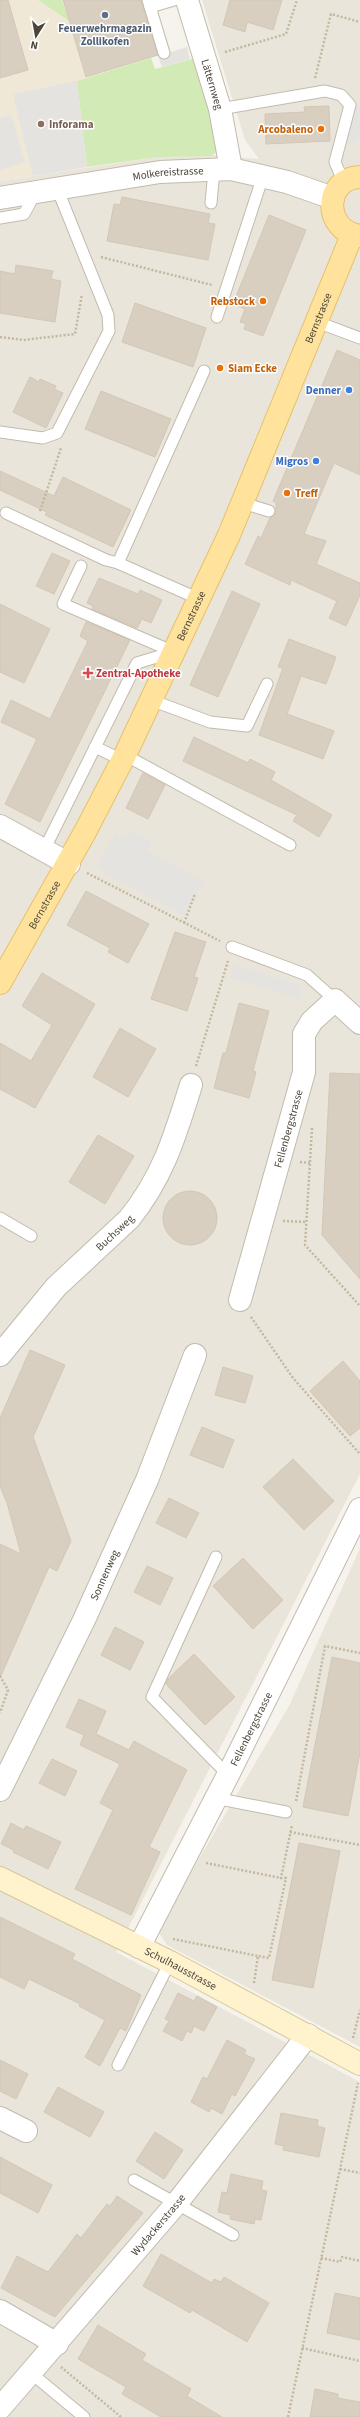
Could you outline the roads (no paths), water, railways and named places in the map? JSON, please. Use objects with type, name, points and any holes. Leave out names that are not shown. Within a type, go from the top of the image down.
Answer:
[{"type":"main road","points":[[346,186],[333,216],[344,230],[356,235]]},
{"type":"main road","name":"Bernstrasse","points":[[0,983],[69,864],[123,758],[174,652],[242,503],[356,235]]},
{"type":"street","name":"Lätternweg","points":[[187,0],[220,109],[223,170]]},
{"type":"street","name":"Molkereistrasse","points":[[0,198],[47,189],[160,172],[223,170],[346,186]]},
{"type":"street","points":[[0,826],[69,864]]},
{"type":"street","points":[[335,1000],[360,1023]]},
{"type":"street","name":"Fellenbergstrasse","points":[[240,1300],[304,1072],[304,1034],[312,1021],[335,1000]]},
{"type":"street","name":"Buchsweg","points":[[3,1347],[56,1287],[129,1219],[140,1206],[165,1164],[191,1085]]},
{"type":"street","name":"Sonnenweg","points":[[0,1790],[100,1585],[147,1480],[194,1355]]},
{"type":"street","name":"Fellenbergstrasse","points":[[139,1947],[228,1775],[360,1509]]},
{"type":"street","name":"Schulhausstrasse","points":[[0,1878],[170,1962],[360,2064]]},
{"type":"street","name":"Wydackerstrasse","points":[[0,2408],[176,2204],[308,2035]]},
{"type":"street","points":[[0,2118],[26,2131]]},
{"type":"street","points":[[0,2311],[52,2349]]},
{"type":"lane","points":[[164,53],[149,3],[174,0]]},
{"type":"lane","points":[[220,109],[331,92],[346,99],[350,105],[335,162],[346,186]]},
{"type":"lane","points":[[211,203],[223,170]]},
{"type":"lane","points":[[217,317],[263,176]]},
{"type":"lane","points":[[0,218],[24,214],[47,189],[82,252],[108,315],[110,326],[107,336],[57,433],[43,438],[0,432]]},
{"type":"lane","points":[[318,322],[360,338]]},
{"type":"lane","points":[[118,563],[204,371]]},
{"type":"lane","points":[[242,503],[269,511]]},
{"type":"lane","points":[[6,513],[106,560],[118,563],[199,599]]},
{"type":"lane","points":[[81,566],[63,604],[174,652]]},
{"type":"lane","points":[[44,850],[137,663],[174,652]]},
{"type":"lane","points":[[151,700],[210,722],[247,726],[267,684]]},
{"type":"lane","points":[[95,747],[123,758],[290,845]]},
{"type":"lane","points":[[232,947],[307,975],[335,1000]]},
{"type":"lane","points":[[0,1218],[31,1236]]},
{"type":"lane","points":[[216,1557],[152,1697],[228,1775]]},
{"type":"lane","points":[[215,1798],[290,1810]]},
{"type":"lane","points":[[118,2065],[170,1962]]},
{"type":"lane","points":[[134,2180],[234,2235]]},
{"type":"lane","points":[[31,2373],[84,2417]]},
{"type":"place","name":"Feuerwehrmagazin Zollikofen","points":[[105,15]]},
{"type":"place","name":"Inforama","points":[[41,124]]},
{"type":"place","name":"Arcobaleno","points":[[321,129]]},
{"type":"place","name":"Rebstock","points":[[263,301]]},
{"type":"place","name":"Siam Ecke","points":[[220,368]]},
{"type":"place","name":"Denner","points":[[349,390]]},
{"type":"place","name":"Migros","points":[[316,461]]},
{"type":"place","name":"Treff","points":[[287,493]]},
{"type":"place","name":"Zentral-Apotheke","points":[[88,673]]}]
